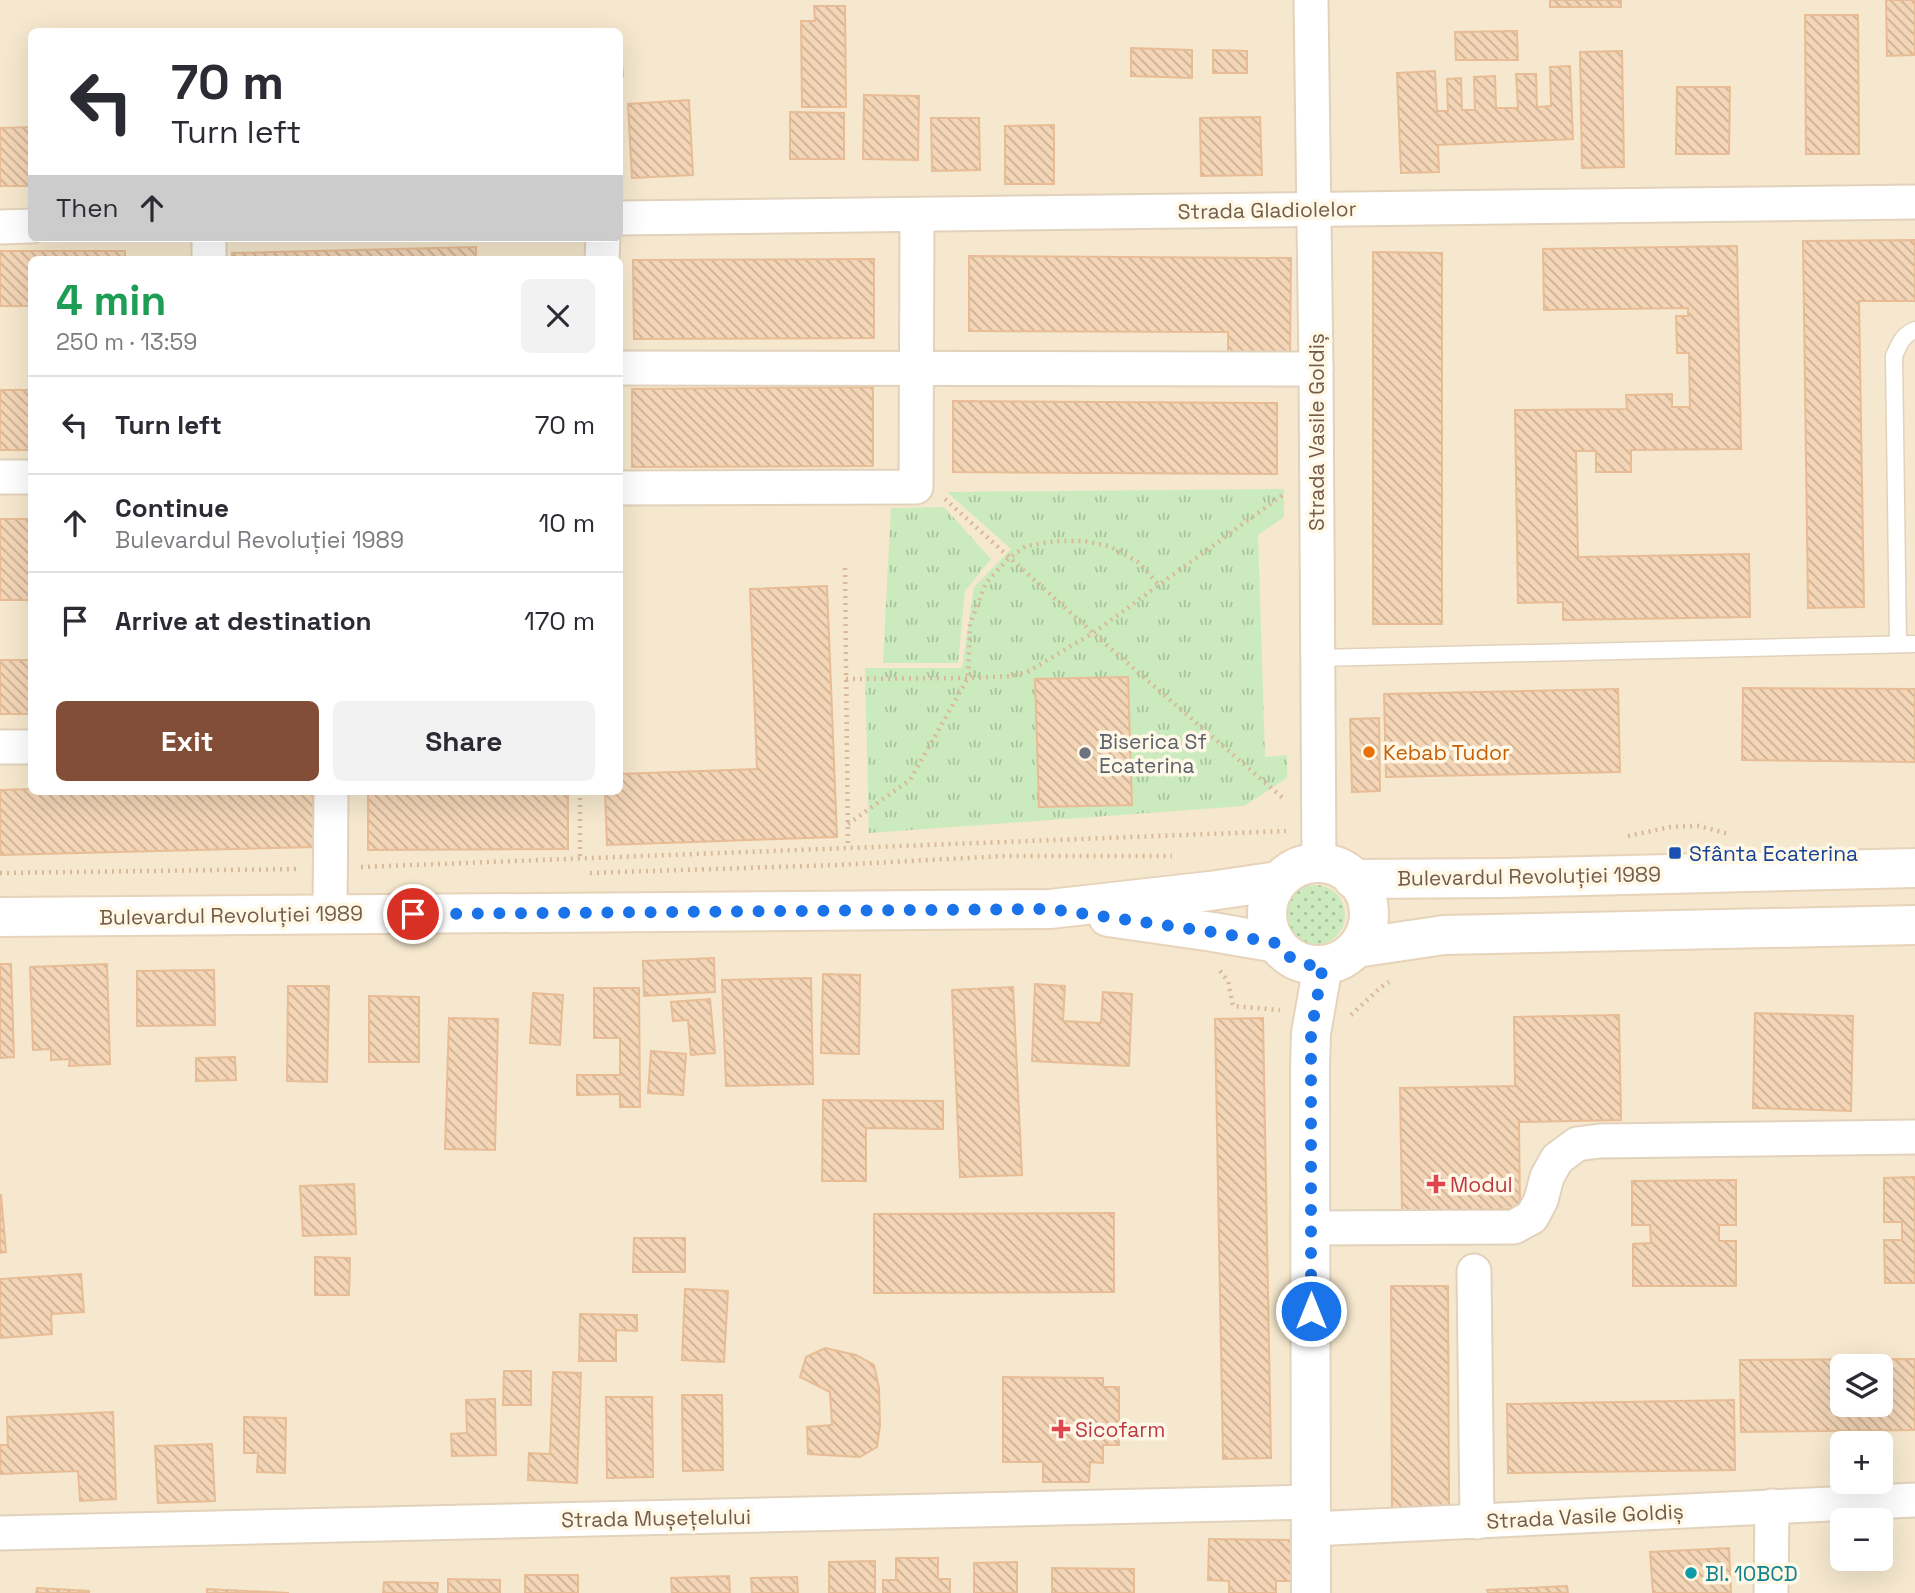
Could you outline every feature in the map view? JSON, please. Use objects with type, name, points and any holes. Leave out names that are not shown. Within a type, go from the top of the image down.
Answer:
[{"type":"main road","points":[[1311,1593],[1311,1033],[1339,957],[1364,935],[1368,905],[1363,891],[1353,879],[1332,865],[1319,847],[1304,865],[1279,881],[1270,895],[1268,928],[1285,954],[1309,965],[1339,957],[1444,934],[1915,925]]},
{"type":"main road","name":"Bulevardul Revoluției 1989","points":[[1353,879],[1915,868]]},
{"type":"main road","name":"Bulevardul Revoluției 1989","points":[[0,917],[1050,909],[1279,881]]},
{"type":"main road","name":"Bulevardul Revoluției 1989","points":[[1050,909],[1276,943]]},
{"type":"street","name":"Strada Vasile Goldiș","points":[[1311,0],[1319,847]]},
{"type":"street","name":"Strada Gladiolelor","points":[[623,218],[1915,202]]},
{"type":"street","points":[[623,488],[916,487],[917,215]]},
{"type":"street","points":[[0,227],[28,226]]},
{"type":"street","points":[[623,368],[1316,369]]},
{"type":"street","points":[[0,477],[28,477]]},
{"type":"street","points":[[0,747],[28,747]]},
{"type":"street","points":[[330,914],[331,795]]},
{"type":"street","points":[[1311,1228],[1514,1227],[1532,1217],[1557,1159],[1577,1144],[1600,1141],[1915,1137]]},
{"type":"street","points":[[1474,1271],[1477,1522]]},
{"type":"street","name":"Strada Vasile Goldiș","points":[[1311,1515],[1477,1522],[1915,1500]]},
{"type":"street","points":[[1771,1593],[1772,1506]]},
{"type":"street","name":"Strada Mușețelului","points":[[0,1533],[1311,1515]]},
{"type":"lane","points":[[1318,658],[1907,644],[1894,356],[1901,340],[1915,330]]},
{"type":"path","points":[[846,679],[968,678],[1012,676],[1029,671],[1093,633],[1316,471]]},
{"type":"path","points":[[916,487],[935,490],[1093,633],[1319,847]]},
{"type":"path","points":[[848,824],[910,780],[968,678],[970,624],[986,583],[1009,558],[1026,546],[1056,541],[1084,541],[1109,546],[1138,562],[1160,586]]},
{"type":"path","points":[[845,568],[848,848]]},
{"type":"path","points":[[580,795],[580,859]]},
{"type":"path","points":[[0,873],[332,868],[848,848],[1319,847]]},
{"type":"path","points":[[580,873],[836,865],[1004,856],[1182,855]]},
{"type":"path","points":[[1215,963],[1228,981],[1233,1006],[1285,1011]]},
{"type":"path","points":[[1350,1016],[1391,981]]},
{"type":"shaded area","points":[[0,0],[1915,0],[1915,1593],[0,1593]]},
{"type":"green space","points":[[1284,489],[1284,517],[1258,535],[1265,757],[1287,755],[1287,778],[1244,806],[869,833],[865,668],[962,668],[974,587],[1011,549],[947,492]]},
{"type":"green space","points":[[944,507],[991,559],[965,591],[958,663],[883,663],[891,508]]},
{"type":"green space","points":[[1315,885],[1336,894],[1345,915],[1336,936],[1315,945],[1294,936],[1285,915],[1294,894]]},
{"type":"building","points":[[1550,0],[1621,0],[1621,7],[1550,7]]},
{"type":"building","points":[[1886,0],[1915,0],[1915,55],[1887,56]]},
{"type":"building","points":[[814,6],[845,6],[846,107],[802,107],[801,21],[815,21]]},
{"type":"building","points":[[1805,15],[1858,15],[1859,154],[1806,154]]},
{"type":"building","points":[[1517,31],[1518,60],[1456,60],[1455,32]]},
{"type":"building","points":[[1131,48],[1192,50],[1192,78],[1131,76]]},
{"type":"building","points":[[1213,50],[1247,51],[1247,73],[1213,73]]},
{"type":"building","points":[[1622,51],[1624,167],[1582,168],[1580,52]]},
{"type":"building","points":[[1570,66],[1573,139],[1438,145],[1439,172],[1401,173],[1397,73],[1435,71],[1437,111],[1448,111],[1447,79],[1461,78],[1462,110],[1475,110],[1474,77],[1495,76],[1496,108],[1518,108],[1516,74],[1536,74],[1537,107],[1551,106],[1550,67]]},
{"type":"building","points":[[1677,87],[1730,87],[1729,154],[1676,154]]},
{"type":"building","points":[[864,95],[919,96],[918,160],[863,159]]},
{"type":"building","points":[[689,100],[693,175],[632,178],[628,104]]},
{"type":"building","points":[[790,112],[844,113],[844,159],[790,159]]},
{"type":"building","points":[[1260,117],[1262,175],[1201,176],[1200,118]]},
{"type":"building","points":[[931,118],[979,118],[980,170],[932,171]]},
{"type":"building","points":[[1054,125],[1054,184],[1005,184],[1005,126]]},
{"type":"building","points":[[28,127],[28,186],[0,186],[0,128]]},
{"type":"building","points":[[1915,240],[1915,301],[1859,301],[1864,607],[1808,608],[1803,241]]},
{"type":"building","points":[[1737,246],[1741,449],[1631,450],[1631,472],[1596,472],[1596,451],[1576,451],[1578,557],[1749,554],[1750,617],[1563,620],[1563,602],[1518,603],[1515,410],[1627,409],[1626,395],[1672,394],[1672,407],[1690,407],[1689,353],[1677,353],[1676,316],[1688,316],[1688,308],[1544,310],[1543,249]]},
{"type":"building","points":[[476,247],[476,256],[232,256],[232,253]]},
{"type":"building","points":[[0,251],[125,251],[125,256],[28,256],[28,306],[0,306]]},
{"type":"building","points":[[1373,252],[1442,253],[1442,624],[1373,624]]},
{"type":"building","points":[[969,256],[1291,258],[1290,357],[1228,356],[1228,332],[969,331]]},
{"type":"building","points":[[874,259],[874,338],[634,339],[633,260]]},
{"type":"building","points":[[873,387],[873,466],[632,467],[632,389]]},
{"type":"building","points":[[0,390],[28,390],[28,450],[0,450]]},
{"type":"building","points":[[953,401],[1277,403],[1277,474],[953,472]]},
{"type":"building","points":[[0,519],[28,519],[28,600],[0,600]]},
{"type":"building","points":[[827,586],[837,837],[607,845],[605,795],[623,795],[623,774],[757,769],[750,589]]},
{"type":"building","points":[[0,660],[28,660],[28,714],[0,714]]},
{"type":"building","points":[[1128,677],[1132,805],[1039,807],[1035,679]]},
{"type":"building","points":[[1743,688],[1915,689],[1915,762],[1742,760]]},
{"type":"building","points":[[1618,689],[1620,772],[1386,777],[1384,694]]},
{"type":"building","points":[[1379,718],[1380,791],[1352,792],[1350,719]]},
{"type":"building","points":[[28,789],[28,795],[313,795],[315,847],[0,855],[0,790]]},
{"type":"building","points":[[368,795],[568,795],[568,849],[368,850]]},
{"type":"building","points":[[714,958],[715,992],[644,996],[643,961]]},
{"type":"building","points":[[0,964],[11,964],[14,1057],[0,1058]]},
{"type":"building","points":[[107,964],[110,1064],[69,1066],[70,1059],[51,1060],[51,1049],[33,1050],[30,967]]},
{"type":"building","points":[[214,970],[215,1025],[137,1026],[137,971]]},
{"type":"building","points":[[823,974],[860,975],[859,1054],[821,1053]]},
{"type":"building","points":[[811,978],[813,1084],[726,1086],[722,980]]},
{"type":"building","points":[[1035,984],[1065,986],[1063,1021],[1101,1023],[1103,992],[1132,994],[1129,1066],[1032,1061]]},
{"type":"building","points":[[288,986],[329,986],[327,1082],[287,1081]]},
{"type":"building","points":[[1013,987],[1022,1175],[960,1177],[952,990]]},
{"type":"building","points":[[594,988],[639,988],[640,1107],[620,1107],[620,1094],[577,1095],[577,1075],[620,1075],[620,1038],[594,1038]]},
{"type":"building","points":[[533,993],[563,995],[560,1045],[530,1043]]},
{"type":"building","points":[[369,996],[419,997],[419,1062],[369,1062]]},
{"type":"building","points":[[710,999],[715,1053],[691,1055],[688,1020],[673,1021],[671,1002]]},
{"type":"building","points":[[1755,1013],[1853,1016],[1851,1111],[1753,1108]]},
{"type":"building","points":[[1619,1015],[1621,1120],[1519,1122],[1520,1209],[1402,1211],[1400,1088],[1515,1086],[1514,1017]]},
{"type":"building","points":[[449,1018],[498,1019],[495,1150],[445,1149]]},
{"type":"building","points":[[1263,1018],[1271,1458],[1223,1459],[1215,1019]]},
{"type":"building","points":[[651,1051],[686,1054],[683,1095],[648,1093]]},
{"type":"building","points":[[235,1057],[236,1080],[196,1081],[196,1058]]},
{"type":"building","points":[[823,1100],[943,1101],[943,1129],[866,1128],[866,1181],[822,1181]]},
{"type":"building","points":[[1915,1177],[1915,1283],[1885,1283],[1884,1240],[1902,1240],[1902,1222],[1884,1222],[1884,1178]]},
{"type":"building","points":[[1736,1180],[1736,1225],[1719,1225],[1719,1241],[1736,1241],[1736,1286],[1633,1286],[1633,1244],[1651,1243],[1650,1225],[1632,1225],[1632,1181]]},
{"type":"building","points":[[354,1184],[356,1234],[303,1236],[300,1186]]},
{"type":"building","points":[[0,1195],[6,1252],[0,1253]]},
{"type":"building","points":[[1114,1213],[1114,1292],[874,1293],[874,1214]]},
{"type":"building","points":[[634,1238],[685,1238],[685,1272],[633,1272]]},
{"type":"building","points":[[315,1257],[350,1258],[349,1295],[315,1295]]},
{"type":"building","points":[[81,1274],[84,1312],[51,1314],[52,1334],[0,1338],[0,1279]]},
{"type":"building","points":[[1391,1286],[1448,1286],[1449,1509],[1392,1509]]},
{"type":"building","points":[[685,1289],[728,1291],[724,1362],[682,1360]]},
{"type":"building","points":[[580,1314],[637,1315],[637,1331],[616,1330],[616,1361],[579,1361]]},
{"type":"building","points":[[825,1348],[856,1355],[874,1365],[879,1388],[880,1425],[877,1447],[860,1457],[808,1454],[807,1427],[832,1425],[830,1392],[800,1377],[806,1357]]},
{"type":"building","points":[[1830,1359],[1830,1417],[1893,1417],[1893,1359],[1915,1359],[1915,1430],[1741,1432],[1740,1360]]},
{"type":"building","points":[[504,1371],[531,1371],[531,1405],[503,1405]]},
{"type":"building","points":[[553,1372],[581,1373],[577,1483],[528,1480],[529,1453],[550,1454]]},
{"type":"building","points":[[1003,1377],[1103,1378],[1103,1387],[1119,1387],[1119,1445],[1103,1445],[1103,1463],[1090,1462],[1089,1482],[1043,1482],[1043,1462],[1003,1462]]},
{"type":"building","points":[[682,1395],[722,1395],[723,1470],[683,1471]]},
{"type":"building","points":[[606,1397],[652,1397],[653,1477],[607,1478]]},
{"type":"building","points":[[495,1399],[496,1455],[452,1456],[451,1434],[467,1433],[466,1400]]},
{"type":"building","points":[[1734,1400],[1735,1470],[1508,1473],[1507,1404]]},
{"type":"building","points":[[113,1412],[116,1499],[80,1501],[78,1471],[0,1474],[0,1445],[8,1445],[7,1417]]},
{"type":"building","points":[[244,1417],[286,1418],[285,1473],[257,1472],[258,1453],[244,1453]]},
{"type":"building","points":[[212,1444],[215,1501],[158,1503],[155,1446]]},
{"type":"building","points":[[1209,1539],[1296,1540],[1295,1581],[1276,1581],[1276,1593],[1229,1593],[1229,1581],[1208,1580]]},
{"type":"building","name":"Bl. 10BCD","points":[[1729,1548],[1731,1593],[1653,1593],[1650,1552]]},
{"type":"building","points":[[896,1558],[938,1558],[938,1579],[950,1579],[950,1593],[883,1593],[883,1580],[896,1580]]},
{"type":"building","points":[[875,1561],[875,1593],[829,1593],[829,1562]]},
{"type":"building","points":[[1017,1562],[1017,1593],[974,1593],[974,1563]]},
{"type":"building","points":[[1052,1568],[1134,1569],[1134,1593],[1052,1593]]},
{"type":"building","points":[[525,1575],[578,1575],[578,1593],[525,1593]]},
{"type":"building","points":[[729,1576],[730,1593],[672,1593],[671,1578]]},
{"type":"building","points":[[797,1577],[798,1593],[752,1593],[751,1578]]},
{"type":"building","points":[[448,1579],[500,1580],[500,1593],[448,1593]]},
{"type":"building","points":[[384,1582],[438,1583],[437,1593],[383,1593]]},
{"type":"building","points":[[1567,1586],[1568,1593],[1488,1593],[1487,1590]]},
{"type":"building","points":[[37,1588],[89,1591],[89,1593],[36,1593]]},
{"type":"building","points":[[207,1589],[289,1593],[207,1593]]},
{"type":"place","name":"Kebab Tudor","points":[[1369,752]]},
{"type":"place","name":"Biserica Sf Ecaterina","points":[[1085,753]]},
{"type":"place","name":"Sfânta Ecaterina","points":[[1675,853]]},
{"type":"place","name":"Modul","points":[[1436,1184]]},
{"type":"place","name":"Sicofarm","points":[[1061,1429]]},
{"type":"place","name":"Bl. 10BCD","points":[[1691,1573]]},
{"type":"route","points":[[413,914],[1050,909],[1276,943],[1285,954],[1296,961],[1323,965],[1311,1033],[1311,1311]]}]
